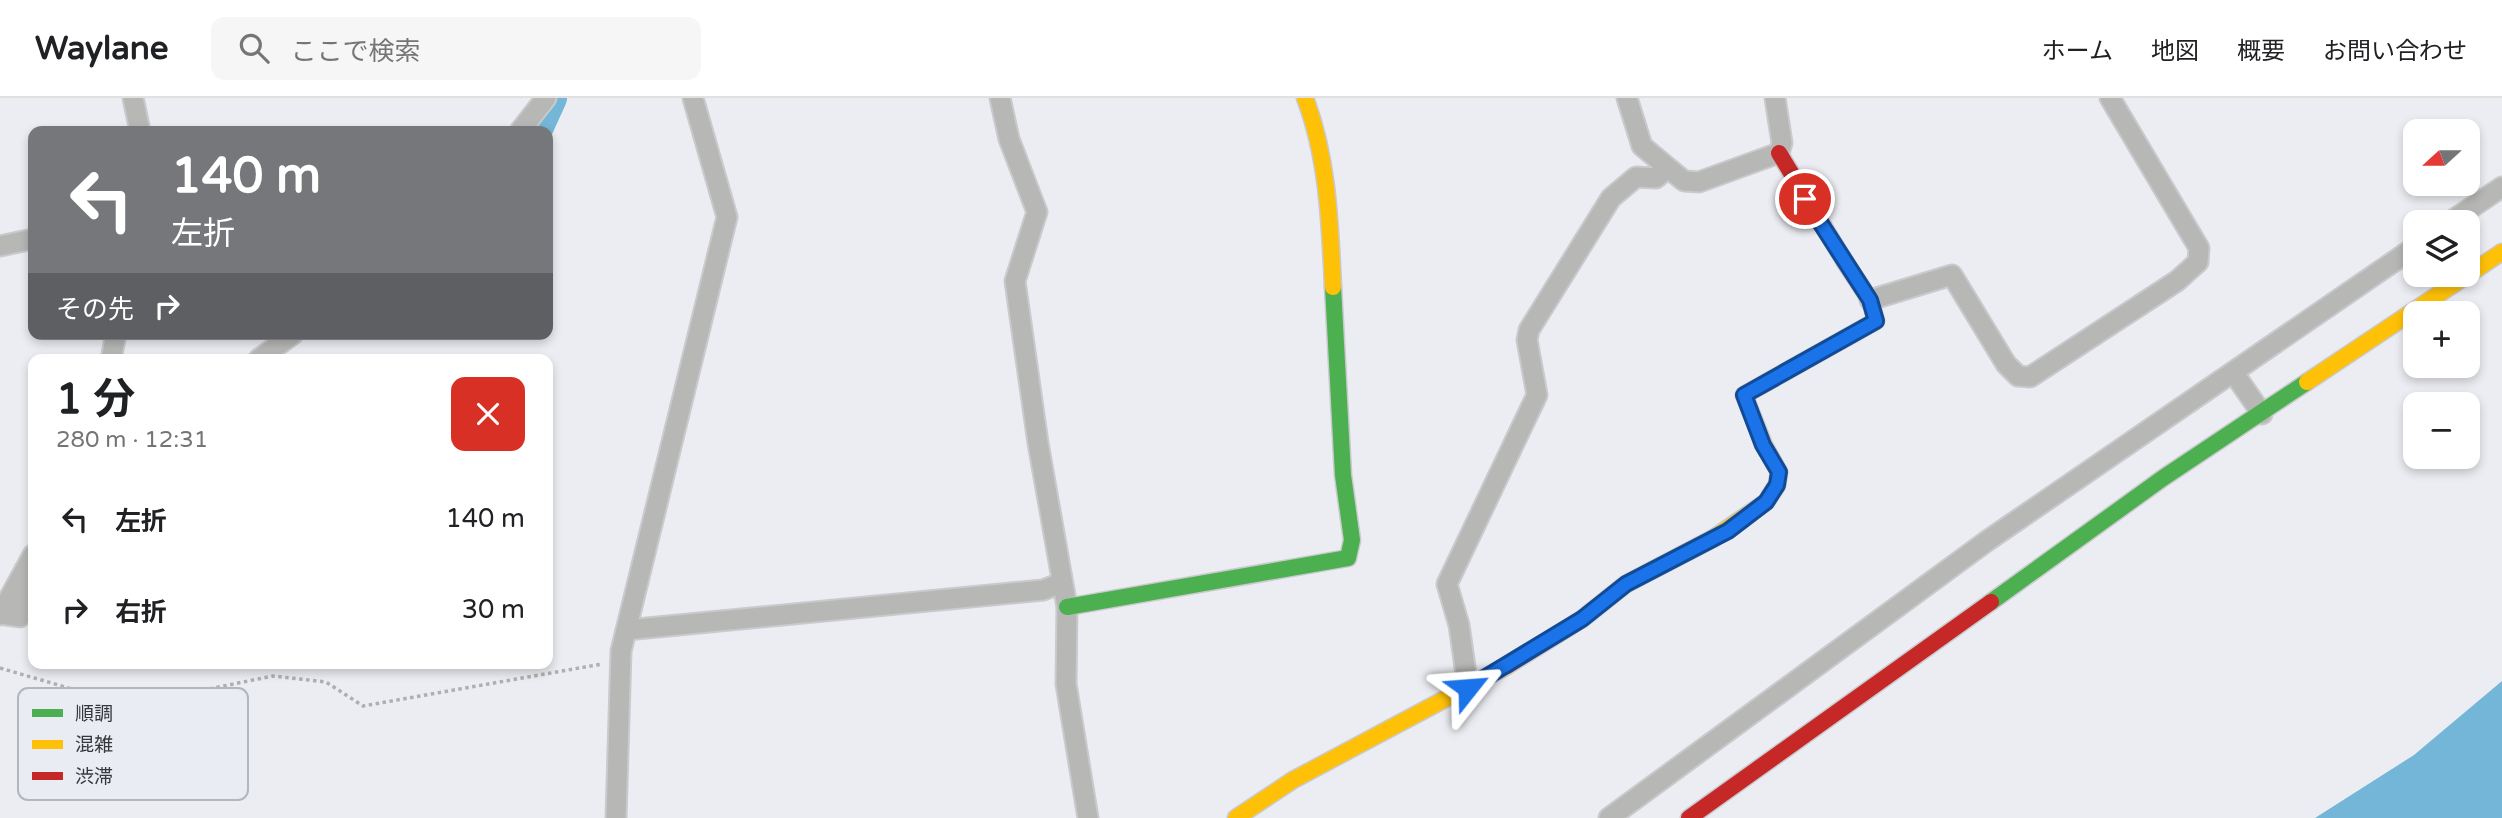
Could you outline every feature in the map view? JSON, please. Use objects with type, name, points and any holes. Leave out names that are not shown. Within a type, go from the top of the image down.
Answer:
[{"type":"street","points":[[133,98],[139,126]]},
{"type":"street","points":[[524,126],[547,98]]},
{"type":"street","points":[[616,818],[621,661],[626,630],[727,217],[693,98]]},
{"type":"street","points":[[1000,98],[1009,139],[1037,212],[1015,281],[1061,583],[1067,607],[1066,684],[1088,818]]},
{"type":"street","points":[[1067,607],[1348,558],[1352,540],[1342,448],[1329,207],[1314,121],[1305,98]]},
{"type":"street","points":[[1627,98],[1642,146],[1684,181],[1699,181],[1779,153]]},
{"type":"street","points":[[1236,818],[1293,780],[1468,688],[1582,619],[1626,584],[1728,531],[1766,502],[1777,485],[1779,472],[1763,445],[1744,395],[1876,321],[1870,300],[1818,222],[1779,153],[1782,144],[1775,98]]},
{"type":"street","points":[[1870,300],[1952,275],[2006,364],[2018,376],[2030,377],[2177,281],[2198,262],[2199,248],[2110,98]]},
{"type":"street","points":[[1468,688],[1458,625],[1447,584],[1538,395],[1527,340],[1529,330],[1611,198],[1636,177],[1656,177],[1667,168]]},
{"type":"street","points":[[2468,210],[2502,187]]},
{"type":"street","points":[[0,246],[28,240]]},
{"type":"street","points":[[1689,818],[2163,478],[2502,252]]},
{"type":"street","points":[[1609,818],[1987,541],[2403,255]]},
{"type":"street","points":[[266,354],[285,340]]},
{"type":"street","points":[[2233,372],[2262,414]]},
{"type":"street","points":[[28,564],[0,614],[20,617],[28,600]]},
{"type":"street","points":[[626,630],[1043,590],[1061,583]]},
{"type":"path","points":[[214,688],[273,676],[326,682],[363,706],[621,661]]},
{"type":"path","points":[[0,668],[69,688]]},
{"type":"water","points":[[2502,681],[2502,818],[2315,818],[2414,755]]},
{"type":"waterway","points":[[538,126],[551,98]]},
{"type":"traffic: fast","points":[[1067,607],[1348,558],[1352,540],[1343,475],[1333,287]]},
{"type":"traffic: fast","points":[[1991,602],[2163,478],[2307,382]]},
{"type":"traffic: slow","points":[[1305,98],[1319,144],[1323,168],[1333,287]]},
{"type":"traffic: slow","points":[[2307,382],[2502,252]]},
{"type":"traffic: slow","points":[[1712,539],[1766,502],[1777,485],[1779,472],[1764,445],[1744,395],[1876,321],[1870,300],[1845,262]]},
{"type":"traffic: slow","points":[[1236,818],[1293,780],[1507,666]]},
{"type":"traffic: jam","points":[[1779,153],[1845,262]]},
{"type":"traffic: jam","points":[[1507,666],[1582,619],[1626,584],[1712,539]]},
{"type":"traffic: jam","points":[[1689,818],[1991,602]]},
{"type":"route","points":[[1468,688],[1487,679],[1582,619],[1626,584],[1728,531],[1766,502],[1777,485],[1779,472],[1763,445],[1744,395],[1876,321],[1870,300],[1805,199]]}]
